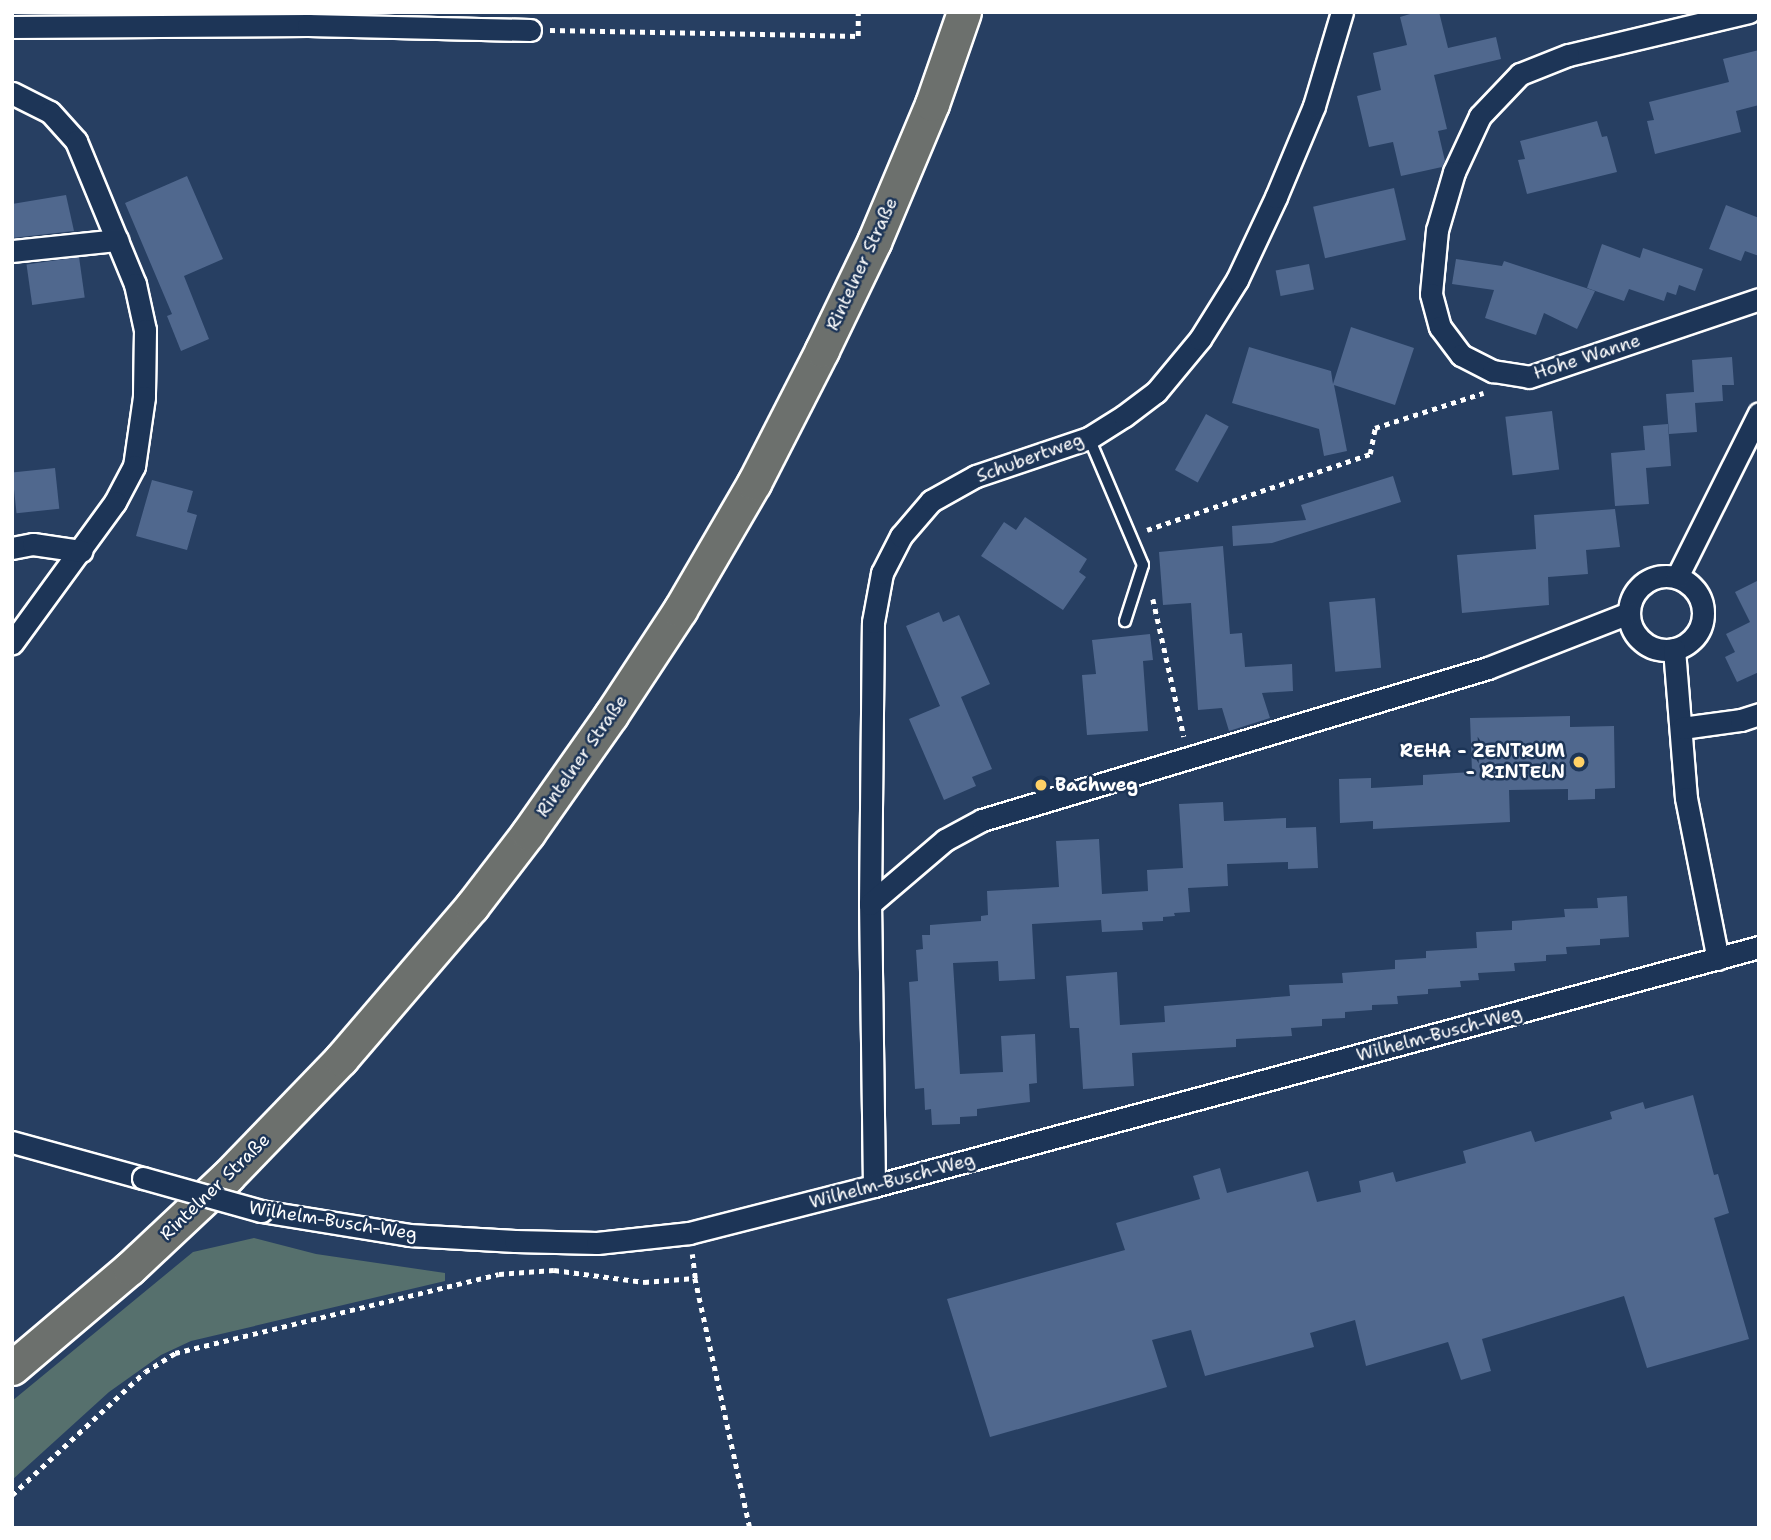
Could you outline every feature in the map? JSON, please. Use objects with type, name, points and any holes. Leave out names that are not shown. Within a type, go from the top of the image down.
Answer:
[{"type":"main road","name":"Rintelner Straße","points":[[12,1368],[130,1268],[228,1176],[341,1059],[472,906],[528,834],[604,726],[680,610],[747,495],[822,350],[874,242],[927,117],[964,12]]},
{"type":"street","name":"Schubertweg","points":[[870,904],[873,622],[882,573],[901,536],[931,501],[976,476],[1088,438],[1156,391],[1200,339],[1237,280],[1314,106],[1342,12]]},
{"type":"street","name":"Hohe Wanne","points":[[1749,12],[1569,55],[1520,74],[1480,116],[1454,172],[1437,230],[1431,294],[1440,327],[1461,355],[1493,371],[1529,377],[1759,299]]},
{"type":"street","points":[[12,27],[308,25],[530,30]]},
{"type":"street","points":[[12,93],[50,112],[76,141],[135,284],[145,330],[144,397],[134,466],[115,502],[12,643]]},
{"type":"street","points":[[12,251],[117,240]]},
{"type":"street","points":[[1677,577],[1759,413]]},
{"type":"street","points":[[12,548],[33,544],[81,551]]},
{"type":"street","points":[[1659,576],[1677,577],[1694,587],[1702,601],[1703,621],[1696,636],[1674,649],[1653,648],[1640,640],[1631,626],[1631,599],[1647,580],[1659,576]]},
{"type":"street","points":[[874,1186],[870,904],[945,840],[982,820],[1489,668],[1629,613]]},
{"type":"street","points":[[1674,649],[1686,798],[1718,959]]},
{"type":"street","points":[[1682,728],[1741,720],[1759,714]]},
{"type":"street","name":"Wilhelm-Busch-Weg","points":[[12,1142],[261,1211],[409,1235],[597,1243],[689,1233],[874,1186],[1759,947]]},
{"type":"lane","points":[[1088,438],[1133,535],[1143,565],[1125,621]]},
{"type":"path","points":[[530,30],[858,36],[858,12]]},
{"type":"path","points":[[1133,535],[1370,454],[1375,428],[1529,377]]},
{"type":"path","points":[[1143,565],[1164,637],[1188,757]]},
{"type":"path","points":[[689,1233],[695,1278],[750,1528]]},
{"type":"path","points":[[12,1495],[145,1372],[174,1353],[499,1274],[554,1270],[644,1282],[695,1278]]},
{"type":"green space","points":[[254,1238],[316,1254],[445,1273],[445,1281],[191,1341],[161,1355],[109,1392],[12,1480],[12,1401],[193,1252]]},
{"type":"building","points":[[1417,12],[1439,12],[1448,48],[1496,37],[1501,59],[1434,75],[1447,129],[1438,131],[1445,161],[1442,167],[1401,176],[1393,142],[1369,147],[1357,96],[1381,90],[1373,53],[1407,45],[1400,17]]},
{"type":"building","points":[[1759,50],[1759,105],[1736,111],[1741,132],[1655,154],[1647,121],[1654,120],[1649,102],[1729,82],[1723,59]]},
{"type":"building","points":[[1597,121],[1602,137],[1607,136],[1617,172],[1527,194],[1518,160],[1525,159],[1520,141]]},
{"type":"building","points":[[187,176],[223,259],[184,276],[209,339],[181,351],[167,316],[172,314],[125,203]]},
{"type":"building","points":[[1394,188],[1406,240],[1325,258],[1313,207]]},
{"type":"building","points":[[66,195],[74,231],[12,238],[12,204]]},
{"type":"building","points":[[1726,205],[1759,218],[1759,256],[1745,251],[1741,261],[1709,249]]},
{"type":"building","points":[[1602,244],[1640,258],[1643,248],[1703,269],[1695,291],[1679,285],[1676,295],[1667,292],[1664,301],[1629,289],[1624,301],[1587,288]]},
{"type":"building","points":[[79,257],[85,298],[32,305],[27,264]]},
{"type":"building","points":[[1456,259],[1502,266],[1504,261],[1595,291],[1577,329],[1544,313],[1536,335],[1485,318],[1494,290],[1452,284]]},
{"type":"building","points":[[1309,264],[1314,290],[1281,296],[1276,270]]},
{"type":"building","points":[[1351,327],[1414,348],[1395,405],[1334,385],[1347,451],[1324,456],[1319,429],[1232,403],[1249,347],[1331,371],[1333,384]]},
{"type":"building","points":[[1732,357],[1734,385],[1722,385],[1723,401],[1695,403],[1697,432],[1669,434],[1666,394],[1694,392],[1692,360]]},
{"type":"building","points":[[1552,411],[1559,470],[1513,475],[1505,417]]},
{"type":"building","points":[[1206,414],[1229,427],[1198,483],[1175,470]]},
{"type":"building","points":[[1668,424],[1671,466],[1646,468],[1649,504],[1615,506],[1611,453],[1645,450],[1643,426]]},
{"type":"building","points":[[55,468],[59,509],[17,513],[12,472]]},
{"type":"building","points":[[1393,476],[1401,502],[1272,543],[1233,546],[1232,526],[1306,520],[1301,505]]},
{"type":"building","points":[[152,480],[193,491],[187,512],[197,515],[187,550],[136,536]]},
{"type":"building","points":[[1615,509],[1620,547],[1586,550],[1588,574],[1548,577],[1549,605],[1462,613],[1457,555],[1536,549],[1534,515]]},
{"type":"building","points":[[1025,517],[1087,559],[1079,572],[1086,577],[1063,610],[981,556],[1004,522],[1016,530]]},
{"type":"building","points":[[1223,546],[1230,634],[1242,633],[1245,667],[1292,664],[1293,691],[1262,693],[1270,718],[1229,731],[1222,708],[1198,710],[1191,603],[1163,605],[1159,552]]},
{"type":"building","points":[[1759,580],[1759,672],[1737,682],[1725,657],[1735,652],[1726,634],[1750,622],[1735,592]]},
{"type":"building","points":[[1375,598],[1381,668],[1335,672],[1329,602]]},
{"type":"building","points":[[939,612],[943,622],[959,615],[990,684],[961,697],[992,769],[972,777],[976,786],[944,800],[909,719],[940,706],[906,626]]},
{"type":"building","points":[[1150,634],[1153,660],[1143,661],[1148,731],[1087,735],[1082,675],[1096,674],[1092,640]]},
{"type":"building","points":[[1570,716],[1570,727],[1614,726],[1615,788],[1595,789],[1595,799],[1568,800],[1568,789],[1509,790],[1510,822],[1373,829],[1373,821],[1340,823],[1339,779],[1371,778],[1371,788],[1423,785],[1423,775],[1472,772],[1470,718]]},
{"type":"building","points":[[1223,802],[1224,821],[1286,818],[1286,828],[1316,827],[1318,868],[1288,869],[1288,862],[1227,864],[1228,886],[1188,888],[1190,912],[1174,913],[1175,916],[1163,917],[1163,921],[1142,922],[1143,930],[1102,932],[1101,920],[1032,924],[1035,979],[999,981],[998,961],[953,963],[960,1074],[1003,1072],[1001,1036],[1035,1034],[1037,1083],[1029,1084],[1030,1102],[977,1109],[977,1116],[960,1117],[960,1124],[932,1125],[931,1109],[925,1110],[924,1088],[915,1089],[909,982],[918,981],[916,950],[923,949],[922,935],[930,935],[930,925],[981,921],[981,916],[988,915],[987,891],[1059,887],[1056,841],[1099,839],[1102,894],[1148,891],[1147,870],[1183,868],[1179,804]]},
{"type":"building","points":[[1627,896],[1629,937],[1600,939],[1600,945],[1566,947],[1567,954],[1546,955],[1546,961],[1514,963],[1515,971],[1478,973],[1479,980],[1460,981],[1461,987],[1428,989],[1428,994],[1397,996],[1398,1004],[1372,1005],[1372,1010],[1345,1012],[1345,1018],[1322,1019],[1322,1026],[1291,1028],[1292,1036],[1236,1039],[1236,1047],[1132,1053],[1134,1086],[1083,1089],[1079,1028],[1070,1028],[1066,976],[1117,972],[1120,1025],[1165,1022],[1164,1006],[1290,996],[1289,985],[1343,983],[1342,973],[1395,969],[1395,960],[1426,958],[1426,951],[1477,948],[1476,932],[1512,930],[1512,921],[1565,917],[1564,909],[1598,908],[1597,898]]},
{"type":"building","points":[[1693,1095],[1714,1175],[1718,1174],[1729,1213],[1714,1218],[1749,1339],[1647,1368],[1624,1296],[1482,1339],[1491,1371],[1461,1380],[1448,1342],[1366,1366],[1355,1320],[1310,1333],[1314,1347],[1205,1376],[1191,1330],[1152,1340],[1167,1387],[990,1437],[947,1299],[1125,1250],[1116,1223],[1200,1199],[1193,1176],[1220,1168],[1227,1193],[1308,1171],[1317,1202],[1361,1192],[1359,1181],[1393,1172],[1396,1182],[1466,1163],[1463,1151],[1531,1131],[1535,1142],[1612,1119],[1610,1112],[1643,1102],[1645,1109]]},
{"type":"place","name":"REHA - ZENTRUM - RINTELN","points":[[1579,762]]},
{"type":"place","name":"Bachweg","points":[[1041,785]]}]
